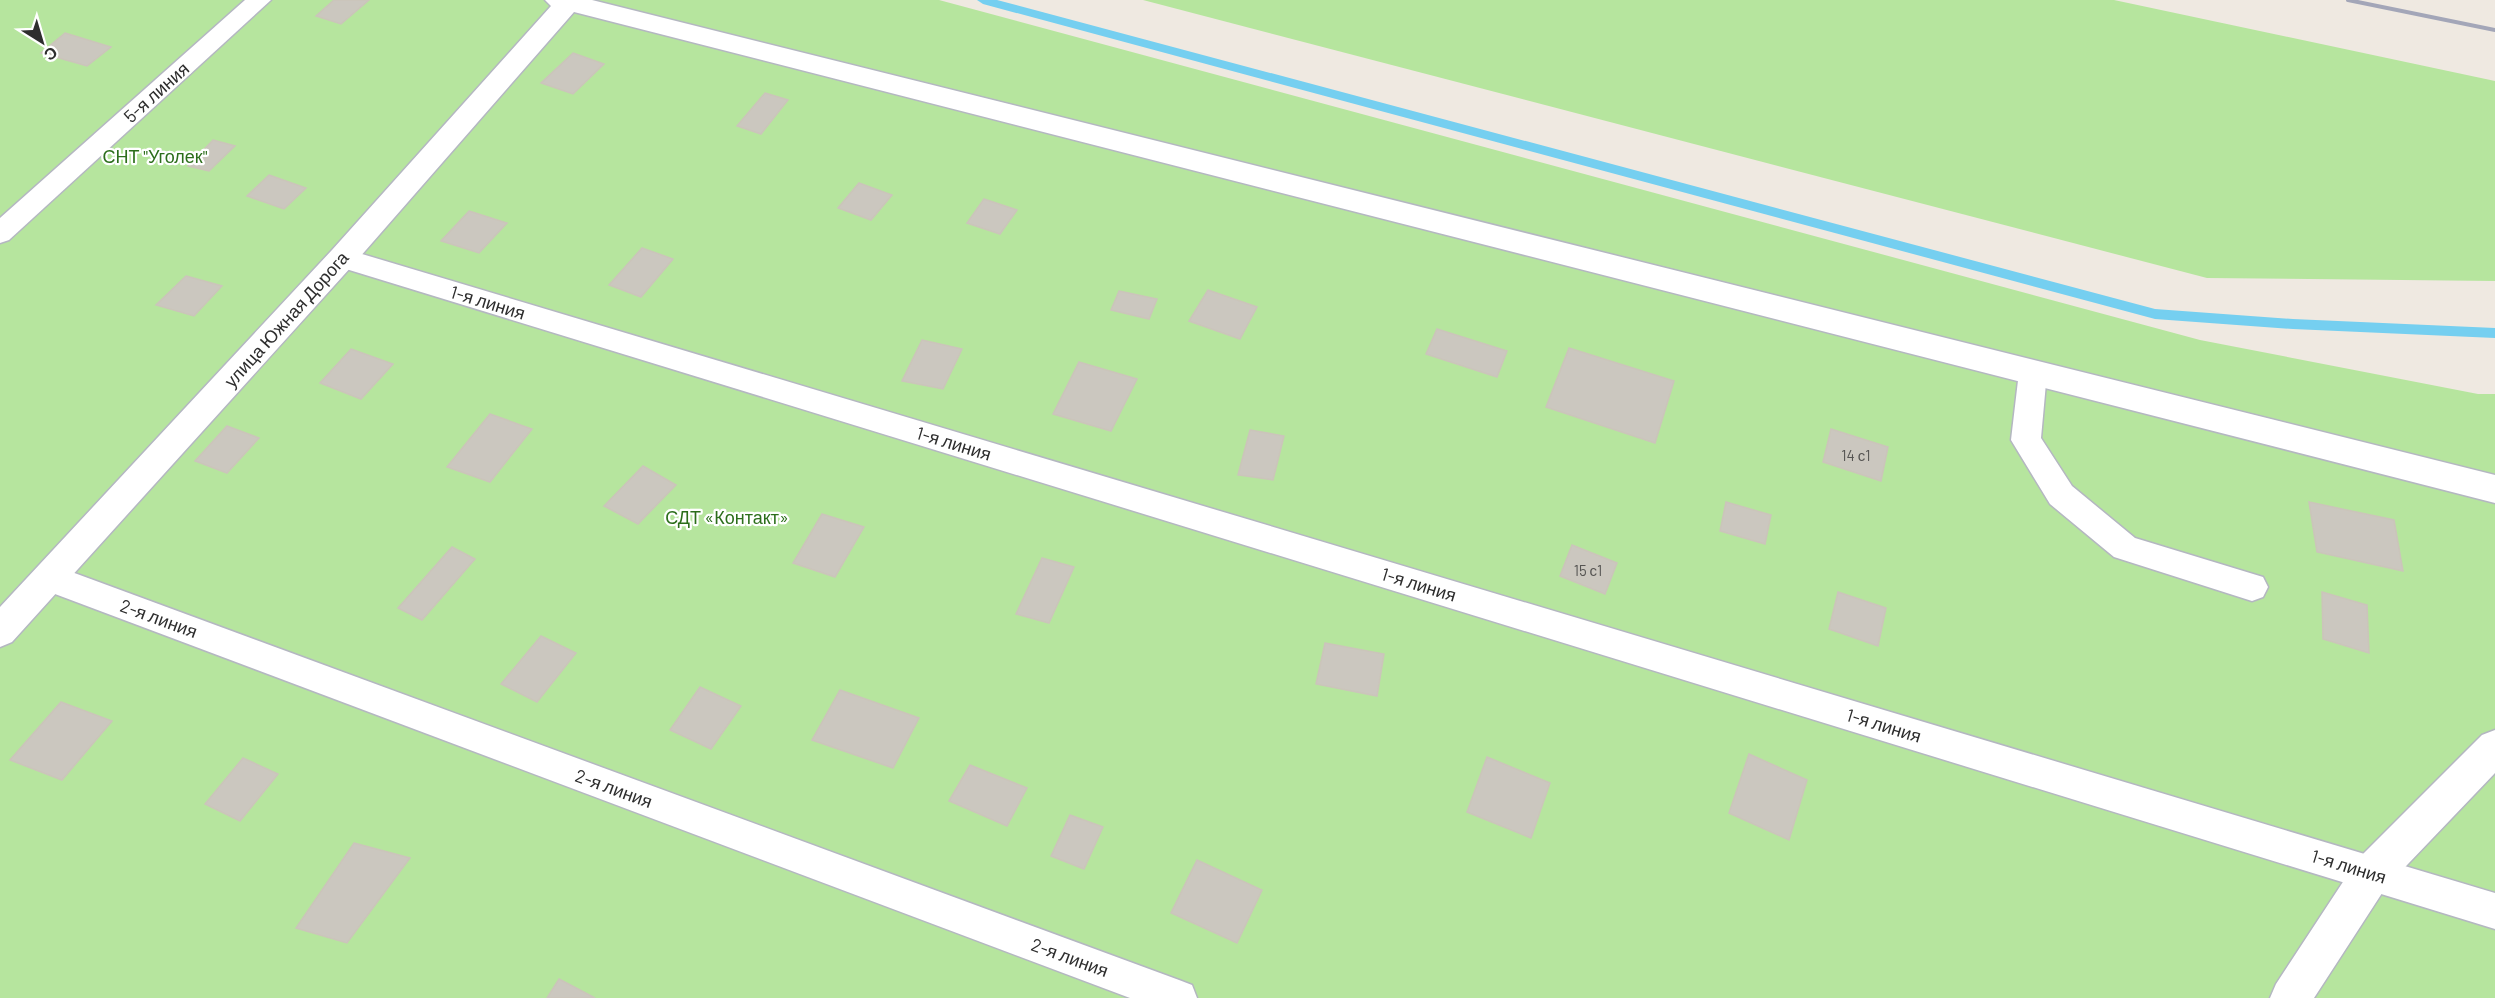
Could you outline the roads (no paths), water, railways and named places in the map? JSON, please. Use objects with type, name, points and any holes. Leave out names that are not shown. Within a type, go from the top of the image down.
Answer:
[{"type":"street","name":"улица Южная Дорога","points":[[0,631],[342,258],[563,1]]},
{"type":"street","points":[[563,1],[2495,489]]},
{"type":"street","points":[[2290,998],[2372,873],[2495,747]]},
{"type":"lane","name":"5-я линия","points":[[0,233],[259,0]]},
{"type":"lane","name":"1-я линия","points":[[342,258],[2495,911]]},
{"type":"lane","points":[[2033,372],[2026,440],[2061,495],[2125,548],[2252,587]]},
{"type":"lane","name":"2-я линия","points":[[50,578],[1179,998]]},
{"type":"waterway","points":[[983,0],[2155,314],[2293,324],[2495,333]]},
{"type":"railway","points":[[2348,0],[2495,30]]},
{"type":"park label","name":"СНТ \"Уголек\"","points":[[155,156]]},
{"type":"park label","name":"СДТ «Контакт»","points":[[727,517]]}]
